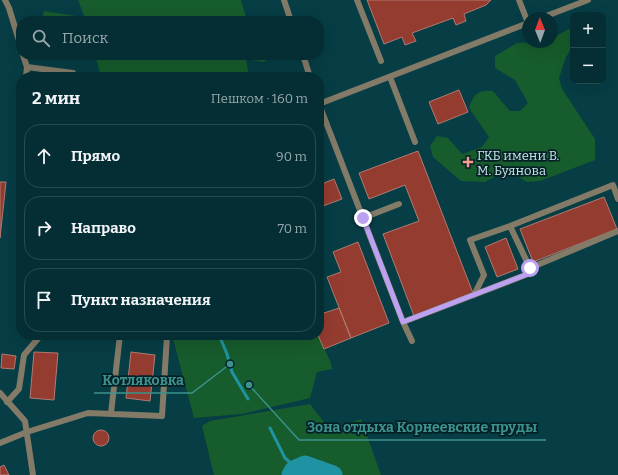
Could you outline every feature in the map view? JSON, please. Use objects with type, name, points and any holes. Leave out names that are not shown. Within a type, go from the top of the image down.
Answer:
[{"type":"lane","points":[[5,0],[16,31]]},
{"type":"lane","points":[[284,0],[289,16]]},
{"type":"lane","points":[[357,0],[381,61]]},
{"type":"lane","points":[[519,0],[524,12]]},
{"type":"lane","points":[[557,12],[588,0]]},
{"type":"lane","points":[[324,102],[522,25]]},
{"type":"lane","points":[[25,60],[27,67],[26,72]]},
{"type":"lane","points":[[305,60],[308,72]]},
{"type":"lane","points":[[27,67],[65,72]]},
{"type":"lane","points":[[390,76],[416,142]]},
{"type":"lane","points":[[324,117],[403,322],[412,341]]},
{"type":"lane","points":[[474,295],[484,275],[470,240],[510,226],[613,185],[618,199]]},
{"type":"lane","points":[[363,218],[399,204]]},
{"type":"lane","points":[[403,322],[528,274],[530,268],[510,226]]},
{"type":"lane","points":[[530,268],[618,231]]},
{"type":"lane","points":[[7,402],[19,389],[24,355],[36,340]]},
{"type":"lane","points":[[111,413],[119,340]]},
{"type":"lane","points":[[0,443],[27,432],[88,413],[162,416],[167,340]]},
{"type":"lane","points":[[0,393],[25,421],[33,475]]},
{"type":"green space","points":[[78,0],[241,0],[246,16],[84,16]]},
{"type":"green space","points":[[44,11],[76,16],[43,16]]},
{"type":"green space","points":[[570,29],[570,51],[566,57],[559,78],[562,89],[595,139],[595,160],[540,181],[527,182],[507,170],[485,182],[461,181],[433,157],[430,146],[437,136],[448,138],[462,154],[482,147],[489,137],[469,108],[477,94],[483,91],[493,91],[510,111],[520,111],[528,103],[515,80],[495,68],[495,56],[517,43],[522,43],[522,48],[558,48],[558,35]]},
{"type":"green space","points":[[96,60],[246,60],[248,72],[100,72]]},
{"type":"green space","points":[[252,60],[266,60],[264,62]]},
{"type":"green space","points":[[173,340],[320,340],[331,363],[332,369],[317,372],[310,398],[242,414],[194,418]]},
{"type":"green space","points":[[310,404],[330,430],[361,419],[381,475],[214,475],[202,426],[210,421]]},
{"type":"building","points":[[367,0],[491,0],[486,5],[464,14],[466,21],[456,25],[453,18],[412,33],[416,41],[405,45],[402,37],[384,44]]},
{"type":"building","points":[[459,90],[468,112],[438,124],[429,102]]},
{"type":"building","points":[[418,151],[473,293],[414,316],[383,234],[419,221],[405,185],[369,199],[359,173]]},
{"type":"building","points":[[334,179],[342,199],[324,206],[324,183]]},
{"type":"building","points":[[0,182],[6,182],[0,238]]},
{"type":"building","points":[[604,197],[617,229],[533,262],[520,229]]},
{"type":"building","points":[[506,238],[518,269],[497,277],[485,247]]},
{"type":"building","points":[[358,242],[389,323],[351,338],[327,277],[341,272],[333,252]]},
{"type":"building","points":[[339,308],[351,338],[324,349],[320,340],[324,340],[324,313]]},
{"type":"building","points":[[34,352],[58,353],[54,400],[30,398]]},
{"type":"building","points":[[131,352],[155,355],[150,401],[126,398]]},
{"type":"building","points":[[2,354],[16,356],[14,369],[1,368]]},
{"type":"building","points":[[101,430],[108,435],[109,438],[104,445],[101,446],[94,441],[93,438],[98,431]]},
{"type":"building","points":[[4,465],[9,475],[0,475],[0,467]]},
{"type":"waterway","points":[[221,340],[232,372],[248,399]]},
{"type":"waterway","points":[[270,428],[285,458],[293,465],[294,470]]},
{"type":"waterway","points":[[291,475],[294,470],[305,465],[333,475]]},
{"type":"place","name":"ГКБ имени В. М. Буянова","points":[[468,162]]},
{"type":"place","name":"Котляковка","points":[[230,364]]},
{"type":"place","name":"Зона отдыха Корнеевские пруды","points":[[249,385]]},
{"type":"route","points":[[363,218],[403,322],[528,274],[530,268]]}]
